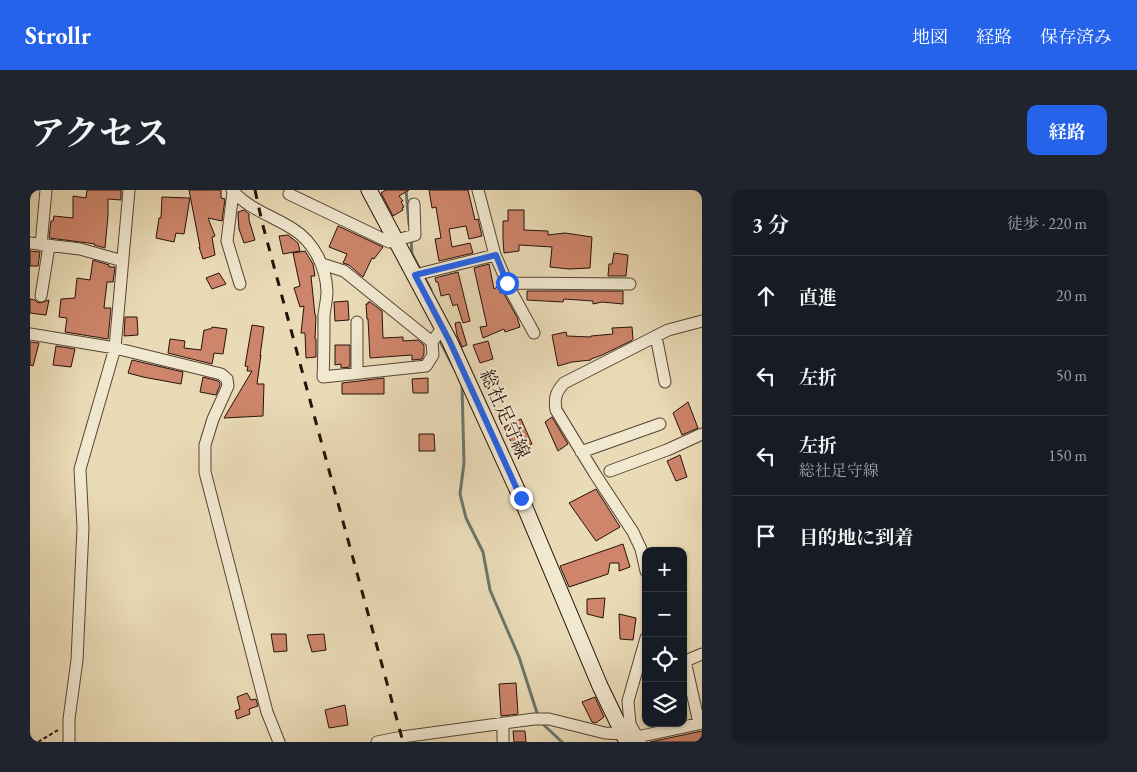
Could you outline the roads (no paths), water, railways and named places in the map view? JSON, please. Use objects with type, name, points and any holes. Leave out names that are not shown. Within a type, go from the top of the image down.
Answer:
[{"type":"main road","name":"総社足守線","points":[[370,190],[454,350],[521,498],[596,677],[631,739]]},
{"type":"street","points":[[41,296],[40,245],[46,190]]},
{"type":"street","points":[[69,742],[69,722],[77,660],[83,528],[80,469],[115,348],[129,190]]},
{"type":"street","points":[[478,190],[496,255],[507,283],[534,333]]},
{"type":"street","points":[[233,191],[239,198],[259,211],[295,230],[310,244],[320,259],[327,292],[324,312],[323,376],[426,366],[433,355],[432,342],[443,327]]},
{"type":"street","points":[[233,191],[227,241],[240,284]]},
{"type":"street","points":[[289,194],[388,242],[416,235],[414,204]]},
{"type":"street","points":[[40,245],[80,249],[123,260]]},
{"type":"street","points":[[415,275],[496,255]]},
{"type":"street","points":[[322,264],[344,271],[432,342]]},
{"type":"street","points":[[507,283],[630,284]]},
{"type":"street","points":[[642,553],[632,532],[556,410],[554,400],[557,391],[564,382],[668,330],[702,321]]},
{"type":"street","points":[[356,322],[356,373]]},
{"type":"street","points":[[30,334],[115,348],[221,374],[227,379],[228,386],[213,419],[205,444],[204,472],[267,712],[280,742]]},
{"type":"street","points":[[656,336],[664,382]]},
{"type":"street","points":[[581,452],[660,424]]},
{"type":"street","points":[[610,472],[702,434]]},
{"type":"street","points":[[687,660],[702,654]]},
{"type":"street","points":[[631,739],[628,701],[642,666]]},
{"type":"street","points":[[377,742],[402,736],[534,719],[549,719],[631,739],[701,723],[687,672]]},
{"type":"street","points":[[503,723],[504,742]]},
{"type":"waterway","points":[[406,190],[409,224]]},
{"type":"waterway","points":[[411,238],[412,254],[431,290]]},
{"type":"waterway","points":[[442,340],[441,343],[454,368]]},
{"type":"waterway","points":[[462,385],[464,463],[460,494],[466,518],[483,552],[490,590],[519,657],[538,716]]},
{"type":"waterway","points":[[541,721],[562,742]]},
{"type":"railway","points":[[255,190],[262,222],[403,742]]}]
